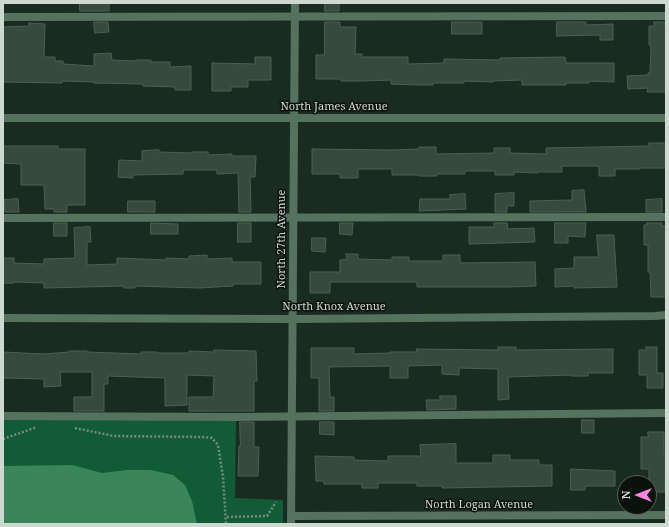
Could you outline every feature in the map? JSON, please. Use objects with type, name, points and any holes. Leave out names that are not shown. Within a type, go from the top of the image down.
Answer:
[{"type":"street","name":"North 27th Avenue","points":[[291,520],[295,3]]},
{"type":"street","points":[[3,17],[666,16]]},
{"type":"street","name":"North James Avenue","points":[[3,118],[666,118]]},
{"type":"street","points":[[3,218],[666,217]]},
{"type":"street","name":"North Knox Avenue","points":[[3,318],[293,318],[666,315]]},
{"type":"street","points":[[3,416],[292,416],[666,413]]},
{"type":"street","name":"North Logan Avenue","points":[[291,520],[666,515]]},
{"type":"path","points":[[3,439],[38,427]]},
{"type":"path","points":[[73,428],[114,436],[212,438],[218,446],[223,477],[227,517],[226,524]]},
{"type":"path","points":[[227,517],[267,516],[276,502]]},
{"type":"shaded area","points":[[3,420],[236,420],[235,498],[283,500],[283,524],[3,524]]},
{"type":"shaded area","points":[[72,465],[102,473],[127,470],[151,470],[173,475],[185,485],[192,501],[197,524],[3,524],[3,466]]},
{"type":"building","points":[[80,3],[109,3],[109,11],[80,11]]},
{"type":"building","points":[[325,3],[339,3],[339,11],[325,11]]},
{"type":"building","points":[[94,22],[108,22],[109,32],[95,33]]},
{"type":"building","points":[[325,22],[340,22],[340,27],[356,27],[355,54],[362,54],[362,57],[408,57],[408,64],[444,63],[444,59],[500,60],[500,58],[565,57],[566,63],[614,63],[614,82],[589,81],[589,83],[566,83],[566,85],[522,85],[522,80],[493,82],[464,81],[464,83],[433,83],[433,85],[417,85],[391,84],[391,80],[341,81],[341,79],[316,79],[316,55],[324,55]]},
{"type":"building","points":[[452,22],[482,22],[482,34],[452,34]]},
{"type":"building","points":[[557,22],[586,22],[586,25],[613,24],[613,40],[600,40],[600,35],[557,36]]},
{"type":"building","points":[[654,22],[665,22],[666,27],[666,92],[647,92],[648,88],[628,89],[627,76],[648,75],[648,73],[650,73],[651,45],[649,45],[649,26],[654,26]]},
{"type":"building","points":[[29,23],[45,24],[44,57],[55,57],[55,61],[63,61],[63,64],[94,66],[94,54],[111,53],[112,60],[151,60],[151,62],[170,62],[170,67],[191,66],[191,90],[175,90],[175,87],[143,86],[143,84],[62,81],[62,83],[3,82],[3,27],[29,26]]},
{"type":"building","points":[[255,57],[271,57],[271,80],[248,80],[248,87],[231,87],[231,91],[212,91],[212,63],[255,64]]},
{"type":"building","points":[[649,143],[666,143],[666,168],[615,169],[615,176],[599,176],[599,166],[562,166],[562,172],[514,172],[514,175],[495,175],[495,171],[465,171],[465,174],[437,174],[437,176],[392,175],[392,169],[358,169],[358,178],[340,178],[340,174],[312,174],[312,149],[392,150],[436,147],[436,154],[494,153],[494,148],[510,148],[510,153],[546,154],[546,148],[649,146]]},
{"type":"building","points":[[3,146],[58,146],[58,149],[85,149],[85,205],[67,205],[67,212],[54,212],[54,209],[45,209],[44,185],[21,185],[21,164],[3,163]]},
{"type":"building","points":[[159,150],[159,152],[208,152],[208,155],[232,154],[232,156],[256,156],[255,177],[250,177],[251,212],[239,212],[238,173],[217,174],[217,170],[183,170],[183,174],[133,175],[133,178],[118,177],[119,160],[142,161],[142,151]]},
{"type":"building","points":[[584,190],[586,212],[530,212],[530,201],[572,200],[572,191]]},
{"type":"building","points":[[514,193],[514,206],[507,206],[507,212],[495,212],[495,194]]},
{"type":"building","points":[[465,194],[466,209],[419,211],[420,199],[450,199],[450,195]]},
{"type":"building","points":[[18,199],[19,212],[5,212],[4,200]]},
{"type":"building","points":[[662,199],[662,212],[646,212],[646,200]]},
{"type":"building","points":[[128,201],[155,201],[155,212],[128,212]]},
{"type":"building","points":[[54,223],[67,223],[67,236],[54,236]]},
{"type":"building","points":[[151,223],[178,224],[178,234],[151,234]]},
{"type":"building","points":[[238,223],[251,223],[251,242],[238,242]]},
{"type":"building","points":[[340,223],[353,223],[352,235],[340,234]]},
{"type":"building","points":[[494,223],[507,223],[508,229],[534,228],[535,242],[469,244],[469,227],[494,227]]},
{"type":"building","points":[[555,223],[586,223],[585,237],[568,236],[568,243],[555,243]]},
{"type":"building","points":[[647,223],[662,223],[662,226],[666,226],[666,297],[651,297],[650,272],[648,272],[648,245],[644,245],[644,225],[647,225]]},
{"type":"building","points":[[90,227],[91,242],[87,242],[87,265],[117,264],[117,258],[166,260],[166,258],[189,259],[189,256],[207,255],[207,259],[232,258],[232,262],[261,262],[261,284],[233,284],[233,286],[200,288],[135,286],[135,288],[124,288],[124,286],[44,288],[44,283],[3,283],[3,258],[14,258],[14,263],[44,264],[44,259],[75,258],[74,228]]},
{"type":"building","points":[[597,235],[614,235],[617,287],[555,287],[555,269],[574,268],[574,257],[598,257]]},
{"type":"building","points":[[312,238],[326,238],[325,252],[312,251]]},
{"type":"building","points":[[346,254],[358,254],[358,259],[392,260],[392,257],[409,257],[409,261],[443,261],[443,255],[460,255],[460,263],[535,262],[536,286],[417,287],[417,282],[330,282],[330,293],[310,293],[310,272],[340,272],[340,260],[347,259]]},
{"type":"building","points":[[498,347],[516,347],[516,350],[613,349],[613,373],[588,373],[588,376],[571,375],[508,377],[509,399],[498,400],[498,369],[459,368],[459,375],[442,374],[442,365],[408,366],[408,378],[390,378],[390,366],[329,367],[330,397],[334,397],[334,411],[319,411],[319,378],[311,378],[311,348],[354,348],[354,354],[417,352],[416,349],[498,350]]},
{"type":"building","points":[[646,347],[657,347],[657,373],[663,373],[663,388],[647,388],[647,375],[639,375],[639,350],[646,350]]},
{"type":"building","points":[[214,350],[256,351],[257,381],[254,381],[254,411],[189,411],[189,397],[213,397],[214,376],[187,375],[187,405],[165,406],[165,378],[108,376],[108,384],[104,384],[104,411],[74,411],[74,397],[92,397],[92,372],[60,372],[61,386],[44,387],[44,379],[3,378],[3,352],[43,354],[69,351],[87,351],[141,354],[141,352],[214,352]]},
{"type":"building","points":[[440,396],[456,396],[456,409],[427,410],[426,400],[440,400]]},
{"type":"building","points":[[582,420],[594,420],[594,433],[582,433]]},
{"type":"building","points":[[240,422],[254,422],[254,447],[259,447],[258,476],[238,476]]},
{"type":"building","points":[[320,422],[334,422],[334,435],[320,434]]},
{"type":"building","points":[[648,432],[664,432],[664,454],[666,454],[665,492],[657,492],[657,475],[649,475],[649,469],[641,469],[641,437],[648,437]]},
{"type":"building","points":[[456,444],[456,463],[493,463],[493,455],[510,455],[510,460],[539,460],[539,465],[552,465],[552,486],[442,488],[442,486],[417,486],[417,483],[378,483],[378,488],[362,488],[362,484],[324,484],[324,481],[316,481],[315,456],[354,457],[354,460],[388,461],[388,456],[421,456],[420,445]]},
{"type":"building","points":[[571,469],[615,471],[615,486],[585,486],[585,490],[571,490]]}]
